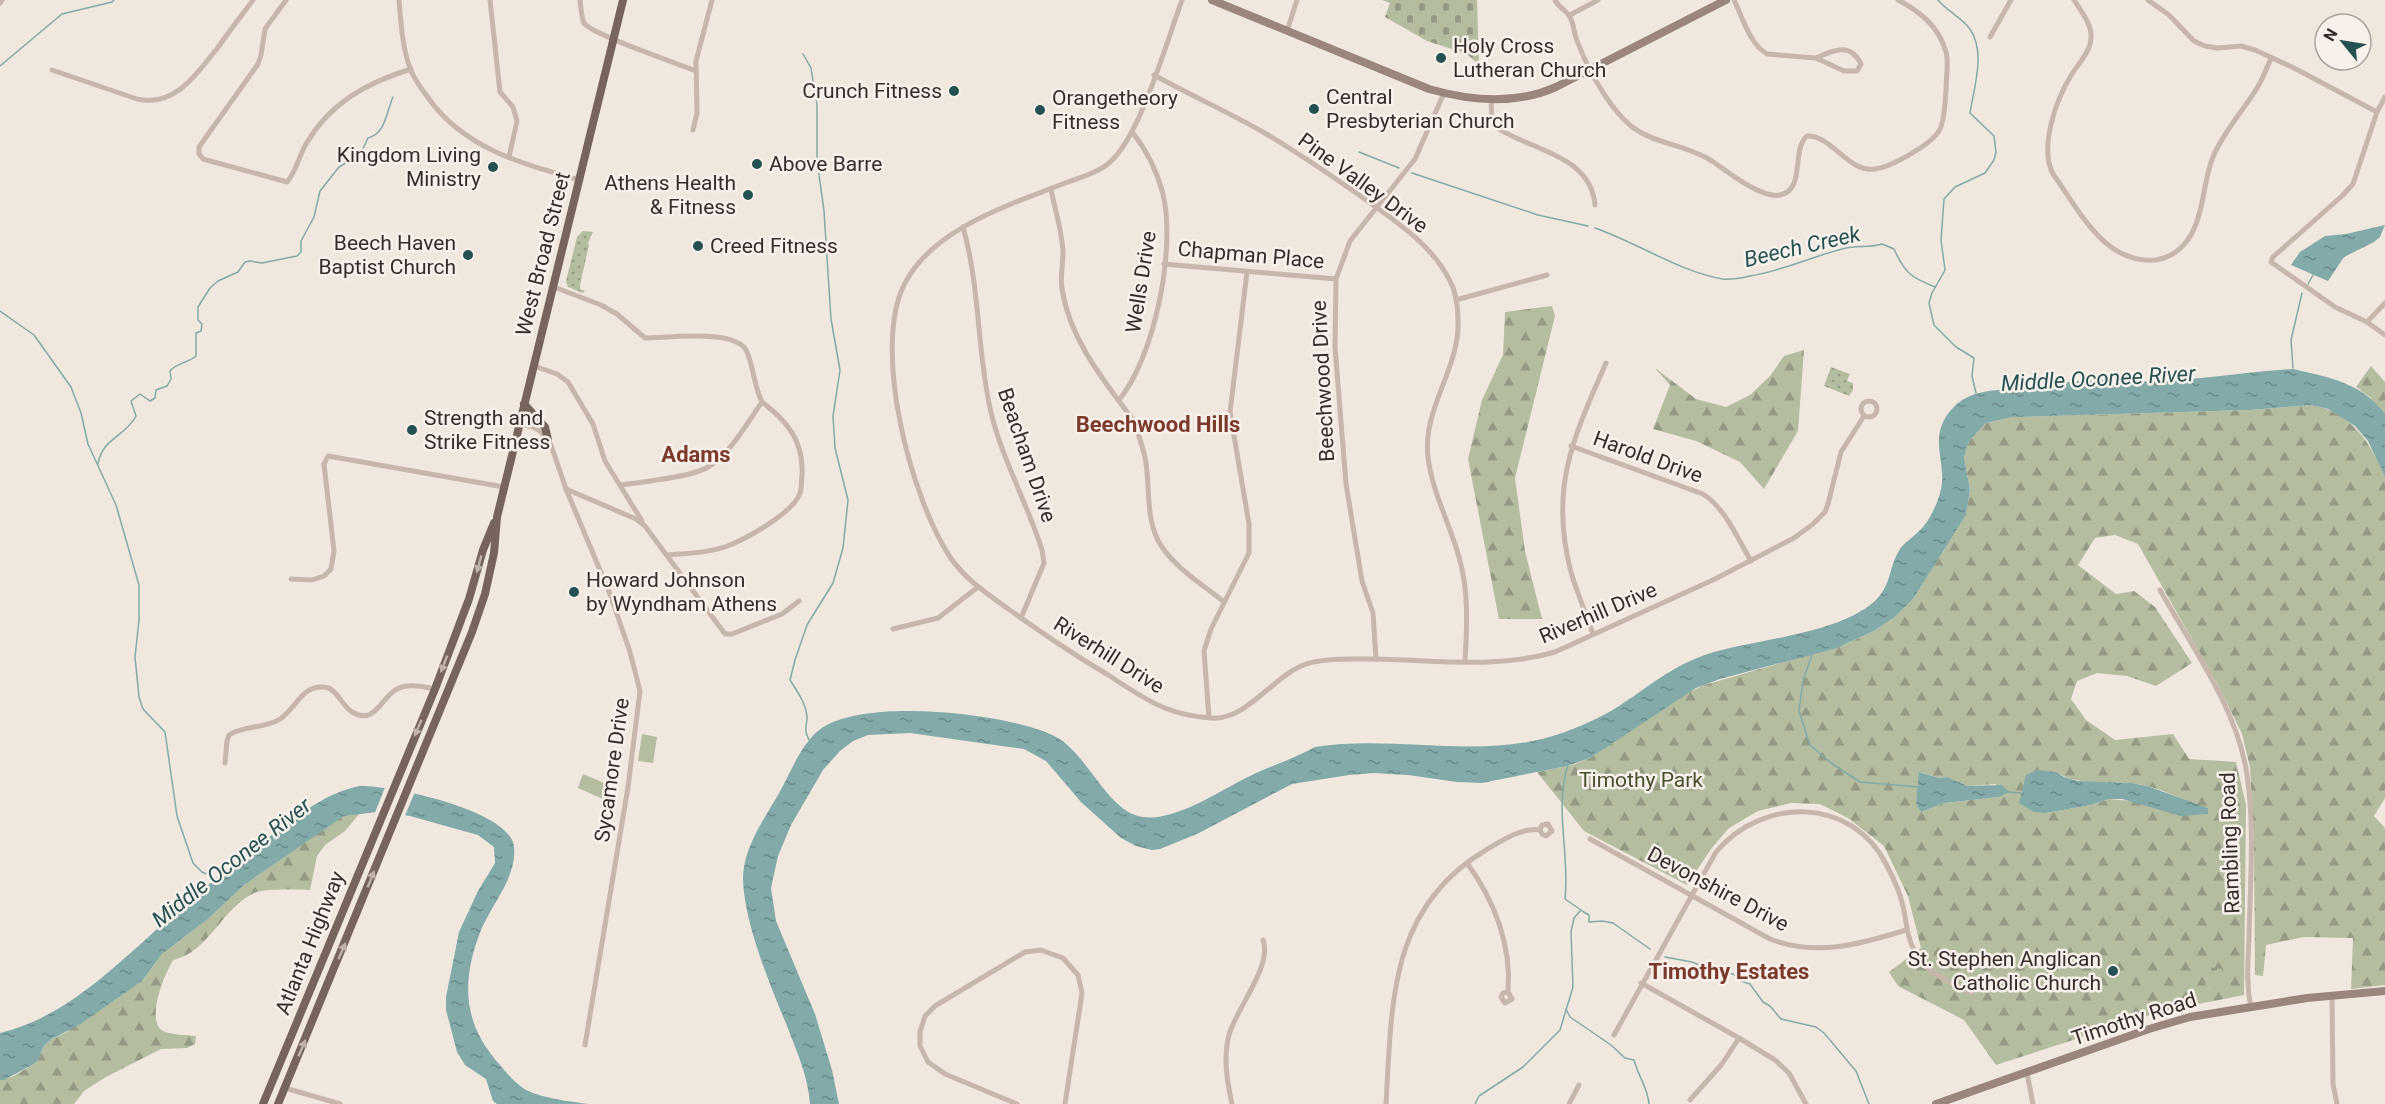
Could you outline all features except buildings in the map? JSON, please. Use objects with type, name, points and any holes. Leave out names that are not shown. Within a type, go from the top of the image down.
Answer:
[{"type":"main road","name":"West Broad Street","points":[[399,811],[485,594],[494,553],[497,517],[623,0]]},
{"type":"main road","points":[[1212,0],[1444,93],[1491,99],[1534,96],[1590,71],[1726,0]]},
{"type":"main road","points":[[524,404],[545,427],[548,440]]},
{"type":"main road","name":"West Broad Street","points":[[390,796],[435,689],[483,550],[497,517]]},
{"type":"main road","points":[[454,639],[467,644]]},
{"type":"main road","name":"Atlanta Highway","points":[[263,1104],[390,796]]},
{"type":"main road","name":"Atlanta Highway","points":[[278,1104],[399,811]]},
{"type":"main road","name":"Timothy Road","points":[[1936,1104],[2180,1020],[2331,995],[2385,991]]},
{"type":"street","points":[[52,70],[137,99],[163,99],[181,89],[194,78],[251,2],[243,0]]},
{"type":"street","points":[[286,0],[265,29],[258,64],[199,147],[199,154],[203,159],[287,182],[306,143],[330,112],[347,97],[411,69]]},
{"type":"street","points":[[399,0],[402,29],[411,69],[421,88],[451,125],[476,143],[509,157],[580,180]]},
{"type":"street","points":[[490,0],[500,92],[513,107],[517,121],[509,157]]},
{"type":"street","points":[[580,0],[582,18],[586,25],[614,39],[696,71]]},
{"type":"street","points":[[693,130],[697,113],[696,61],[712,0]]},
{"type":"street","name":"Riverhill Drive","points":[[1182,0],[1133,133],[1109,164],[1052,189],[1004,206],[963,227],[929,253],[906,282],[894,318],[892,347],[902,424],[921,497],[950,557],[978,587],[1062,647],[1163,708],[1221,719],[1233,715],[1286,675],[1305,665],[1332,660],[1499,662],[1531,659],[1555,652],[1715,579],[1794,538],[1825,512],[1841,452],[1864,416]]},
{"type":"street","points":[[1287,31],[1297,0]]},
{"type":"street","points":[[1555,0],[1570,15],[1577,42],[1590,71],[1619,116],[1636,131],[1649,138],[1695,151],[1757,190],[1780,196],[1788,192],[1793,185],[1800,144],[1807,136],[1814,136],[1864,169],[1873,169],[1899,160],[1927,143],[1939,131],[1945,94],[1946,53],[1935,28],[1926,16],[1899,0]]},
{"type":"street","points":[[1570,15],[1598,0]]},
{"type":"street","points":[[1734,0],[1762,52],[1816,58],[1844,71],[1857,71],[1861,64],[1854,54],[1839,49],[1816,58]]},
{"type":"street","points":[[1990,37],[2011,0]]},
{"type":"street","points":[[2074,0],[2090,29],[2091,39],[2088,49],[2061,95],[2049,138],[2048,165],[2099,237],[2120,255],[2136,260],[2163,259],[2176,253],[2185,244],[2198,218],[2208,175],[2220,141],[2258,86],[2271,59]]},
{"type":"street","points":[[2148,0],[2169,15],[2194,41],[2218,48],[2241,46],[2255,50],[2377,112]]},
{"type":"street","name":"Pine Valley Drive","points":[[1154,75],[1262,132],[1316,164],[1405,229],[1440,264],[1451,283],[1456,300],[1458,338],[1430,424],[1427,456],[1443,513],[1459,557],[1464,581],[1468,625],[1465,661]]},
{"type":"street","name":"Beechwood Drive","points":[[1376,659],[1372,613],[1362,581],[1346,484],[1335,347],[1336,279],[1350,241],[1378,209],[1415,159],[1444,93]]},
{"type":"street","points":[[2385,97],[2377,112],[2353,184],[2273,257],[2271,262],[2336,308],[2367,322],[2385,335]]},
{"type":"street","points":[[1491,99],[1492,122],[1496,127],[1544,148],[1571,166],[1590,185],[1595,206]]},
{"type":"street","name":"Wells Drive","points":[[1119,400],[1128,389],[1150,339],[1164,264],[1166,213],[1163,195],[1154,165],[1133,133]]},
{"type":"street","points":[[1052,189],[1063,252],[1061,287],[1070,321],[1083,348],[1134,422],[1139,434],[1145,458],[1152,522],[1161,546],[1185,570],[1224,602]]},
{"type":"street","name":"Beacham Drive","points":[[963,227],[972,267],[983,370],[991,410],[1042,550],[1044,563],[1021,618]]},
{"type":"street","name":"Chapman Place","points":[[1164,264],[1336,279]]},
{"type":"street","points":[[1209,718],[1204,651],[1211,629],[1245,562],[1251,542],[1230,412],[1247,272]]},
{"type":"street","points":[[1456,300],[1547,275]]},
{"type":"street","points":[[554,287],[601,305],[617,314],[645,338],[720,337],[738,341],[747,351],[756,390],[762,402],[777,413],[792,430],[797,440],[803,460],[800,494],[784,513],[731,545],[714,550],[667,555]]},
{"type":"street","points":[[2367,322],[2385,303]]},
{"type":"street","points":[[1593,633],[1571,573],[1564,543],[1562,489],[1571,446],[1606,363]]},
{"type":"street","points":[[534,366],[557,374],[568,382],[589,416],[605,461],[645,526],[725,634],[732,634],[782,614],[799,601]]},
{"type":"street","points":[[621,485],[708,468],[726,452],[762,402]]},
{"type":"street","points":[[520,424],[537,429],[548,440]]},
{"type":"street","name":"Sycamore Drive","points":[[548,440],[610,594],[630,652],[640,691],[624,808],[585,1045]]},
{"type":"street","name":"Harold Drive","points":[[1571,446],[1703,494],[1719,507],[1751,561]]},
{"type":"street","points":[[291,579],[312,580],[324,576],[333,563],[334,551],[324,464],[328,456],[504,487]]},
{"type":"street","points":[[566,489],[636,519],[645,526]]},
{"type":"street","points":[[893,629],[938,618],[978,587]]},
{"type":"street","name":"Rambling Road","points":[[2160,590],[2226,709],[2240,741],[2245,764],[2250,826],[2248,960],[2251,1007]]},
{"type":"street","points":[[225,763],[226,741],[229,735],[277,721],[290,710],[300,696],[311,688],[329,688],[351,711],[366,716],[375,713],[387,696],[400,687],[435,689]]},
{"type":"street","points":[[1614,1035],[1716,852],[1735,832],[1758,819],[1779,813],[1811,812],[1844,822],[1876,848],[1887,865],[1901,899],[1906,930],[1912,948],[1927,967],[1972,993]]},
{"type":"street","points":[[1386,1104],[1392,1010],[1402,954],[1416,924],[1435,894],[1467,863],[1509,837],[1529,829],[1540,830]]},
{"type":"street","name":"Devonshire Drive","points":[[1590,839],[1770,939],[1802,948],[1820,949],[1870,941],[1906,930]]},
{"type":"street","points":[[1467,863],[1494,908],[1504,939],[1509,967],[1508,992]]},
{"type":"street","points":[[1232,1104],[1226,1066],[1227,1042],[1235,1018],[1264,962],[1266,948],[1263,940]]},
{"type":"street","points":[[1017,1104],[933,1067],[922,1051],[920,1032],[925,1016],[942,1001],[1018,955],[1041,950],[1063,958],[1073,968],[1081,983],[1081,1005],[1065,1104]]},
{"type":"street","points":[[1641,983],[1739,1038],[1782,1067],[1795,1082],[1806,1104]]},
{"type":"street","points":[[2331,995],[2333,1084],[2337,1104]]},
{"type":"street","points":[[1690,1100],[1718,1070],[1739,1038]]},
{"type":"street","points":[[2027,1073],[2033,1104]]},
{"type":"street","points":[[1569,1104],[1579,1085]]},
{"type":"street","points":[[285,1088],[339,1104]]},
{"type":"green space","points":[[1382,0],[1477,0],[1479,65],[1467,54],[1427,41],[1385,17],[1390,3]]},
{"type":"green space","points":[[583,231],[593,232],[588,243],[580,285],[580,289],[585,291],[583,293],[568,287],[566,281],[577,237]]},
{"type":"green space","points":[[1552,306],[1555,316],[1515,478],[1525,551],[1542,619],[1499,619],[1468,459],[1482,400],[1503,355],[1505,312]]},
{"type":"green space","points":[[1804,350],[1798,431],[1764,489],[1740,462],[1696,441],[1653,429],[1670,385],[1655,368],[1696,399],[1726,407],[1750,395],[1770,376],[1784,356]]},
{"type":"green space","points":[[2371,366],[2385,382],[2385,414],[2370,397],[2356,387]]},
{"type":"green space","points":[[1831,367],[1850,374],[1847,381],[1853,383],[1853,390],[1849,396],[1824,386]]},
{"type":"green space","name":"Timothy Park","points":[[2312,405],[2338,414],[2349,422],[2366,441],[2385,477],[2385,798],[2374,816],[2385,828],[2385,985],[2351,989],[2353,938],[2304,937],[2266,945],[2263,976],[2255,975],[2254,844],[2250,767],[2242,734],[2218,685],[2138,544],[2115,535],[2095,538],[2078,565],[2116,594],[2134,591],[2155,607],[2192,663],[2156,686],[2127,676],[2097,673],[2077,681],[2071,699],[2086,720],[2115,740],[2173,734],[2189,759],[2236,762],[2246,805],[2244,995],[2163,1011],[1996,1065],[1964,1020],[1898,986],[1889,972],[1921,948],[1908,896],[1884,846],[1848,818],[1820,804],[1791,803],[1758,811],[1729,828],[1711,849],[1687,885],[1584,831],[1537,772],[1572,765],[1590,758],[1681,696],[1704,685],[1844,645],[1874,631],[1895,617],[1913,599],[1966,515],[1970,490],[1964,457],[1969,441],[1986,423],[2013,417],[2249,410]],"holes":[[[1920,772],[1939,778],[1947,777],[1968,786],[1996,784],[1999,797],[1944,803],[1921,812],[1916,804]],[[2056,772],[2066,777],[2089,782],[2147,786],[2208,808],[2109,799],[2091,805],[2046,813],[2019,803],[2029,773]]]},
{"type":"green space","points":[[642,734],[657,737],[653,763],[638,761]]},
{"type":"green space","points":[[583,774],[611,786],[605,800],[578,788]]},
{"type":"green space","points":[[360,813],[345,831],[325,845],[317,856],[310,890],[273,890],[254,893],[233,909],[196,948],[173,960],[158,997],[156,1018],[158,1026],[166,1032],[196,1036],[195,1044],[187,1048],[161,1049],[106,1077],[84,1091],[74,1104],[0,1104],[0,1080],[12,1077],[34,1064],[50,1040],[65,1033],[142,981],[162,954],[208,919],[244,885],[332,823],[344,816]]},
{"type":"green space","points":[[2207,967],[2222,969],[2220,988],[2205,986]]},
{"type":"water","points":[[2385,225],[2380,237],[2374,242],[2344,257],[2328,281],[2291,265],[2300,252],[2325,236],[2346,234]]},
{"type":"water","points":[[2293,369],[2344,383],[2376,403],[2385,414],[2385,477],[2368,441],[2355,426],[2328,409],[2312,405],[2249,410],[2013,417],[1986,423],[1969,441],[1964,457],[1970,490],[1966,515],[1913,599],[1895,617],[1874,631],[1837,648],[1720,679],[1696,688],[1590,758],[1567,766],[1482,783],[1374,773],[1292,784],[1199,833],[1152,850],[1136,846],[1121,838],[1081,802],[1046,761],[1024,749],[910,733],[868,735],[853,741],[840,751],[823,770],[791,825],[778,856],[771,888],[776,921],[815,1014],[832,1070],[839,1104],[810,1104],[802,1064],[753,934],[744,896],[743,879],[749,848],[799,755],[818,731],[838,720],[866,714],[899,711],[936,712],[972,715],[1035,728],[1056,737],[1067,745],[1119,805],[1143,817],[1170,814],[1200,803],[1254,774],[1315,747],[1373,743],[1489,746],[1517,744],[1546,738],[1608,713],[1661,677],[1697,658],[1832,624],[1850,617],[1875,601],[1885,587],[1900,549],[1921,529],[1934,509],[1942,482],[1940,431],[1951,410],[1966,398],[1993,390],[2077,381],[2160,382]]},
{"type":"water","points":[[2037,770],[2056,772],[2078,781],[2132,783],[2147,786],[2208,808],[2208,814],[2181,816],[2122,799],[2109,799],[2091,805],[2046,813],[2034,812],[2019,803],[2026,775]]},
{"type":"water","points":[[1919,772],[1939,778],[1947,777],[1968,786],[2002,785],[2009,792],[1999,797],[1944,803],[1921,812],[1916,804]]},
{"type":"water","points":[[360,786],[396,790],[447,802],[493,822],[508,834],[514,847],[512,869],[481,930],[470,967],[468,984],[472,1017],[487,1049],[522,1088],[549,1098],[588,1104],[497,1104],[493,1101],[486,1079],[465,1065],[457,1052],[446,1010],[446,997],[459,932],[478,891],[495,863],[494,847],[478,835],[410,816],[377,812],[344,816],[244,885],[208,919],[162,954],[142,981],[79,1025],[50,1040],[34,1064],[0,1080],[0,1033],[41,1018],[77,996],[111,970],[209,884],[296,817],[337,793]]},
{"type":"pier","points":[[386,785],[415,792],[404,818],[374,815]]},
{"type":"waterway","points":[[0,66],[62,14],[114,0]]},
{"type":"waterway","points":[[1938,0],[1967,25],[1975,38],[1978,70],[1970,113],[1994,136],[1996,152],[1994,160],[1985,173],[1955,187],[1944,199],[1941,240],[1945,270],[1929,303],[1934,325],[1956,347],[1974,358],[1972,376],[1976,393]]},
{"type":"waterway","points":[[803,54],[811,68],[817,105],[817,160],[824,211],[831,319],[840,370],[833,416],[835,448],[848,500],[843,548],[833,583],[807,625],[790,680],[805,707],[809,740]]},
{"type":"waterway","points":[[98,464],[104,448],[126,429],[136,416],[131,401],[140,394],[150,401],[155,398],[156,390],[167,386],[171,379],[170,371],[196,356],[196,333],[201,331],[202,324],[198,320],[198,307],[210,288],[218,281],[238,272],[245,262],[262,263],[297,256],[301,252],[301,241],[314,217],[320,191],[339,167],[349,161],[355,161],[368,138],[379,132],[385,122],[393,97]]},
{"type":"waterway","name":"Beech Creek","points":[[1359,152],[1399,168]]},
{"type":"waterway","name":"Beech Creek","points":[[1412,173],[1538,215],[1588,226]]},
{"type":"waterway","name":"Beech Creek","points":[[1595,228],[1691,270],[1726,279],[1774,271],[1847,248],[1882,244],[1894,249],[1909,273],[1935,287]]},
{"type":"waterway","points":[[2308,284],[2313,275]]},
{"type":"waterway","points":[[2293,368],[2291,340],[2302,293]]},
{"type":"waterway","name":"Middle Oconee River","points":[[0,311],[34,335],[71,387],[81,413],[88,444],[116,505],[139,585],[139,620],[135,657],[139,697],[143,709],[165,732],[177,816],[193,863],[202,872],[215,878]]},
{"type":"waterway","points":[[1813,652],[1803,680],[1799,711],[1810,745],[1831,763],[1860,782],[1919,787]]},
{"type":"waterway","points":[[1475,1104],[1479,1096],[1523,1067],[1560,1030],[1573,987],[1571,932],[1574,918],[1581,910],[1565,899],[1566,866],[1562,798],[1568,765]]},
{"type":"waterway","points":[[2007,792],[2021,793]]},
{"type":"waterway","points":[[1582,911],[1589,915],[1589,922],[1613,923],[1650,949]]},
{"type":"waterway","points":[[1665,957],[1733,974],[1741,981],[1750,984],[1763,1002],[1770,1006],[1781,1019],[1816,1027],[1824,1033],[1856,1071],[1869,1104]]},
{"type":"waterway","points":[[1566,1009],[1570,1017],[1611,1045],[1625,1058],[1634,1060],[1649,1104]]},
{"type":"place","name":"Holy Cross Lutheran Church","points":[[1441,58]]},
{"type":"place","name":"Crunch Fitness","points":[[954,91]]},
{"type":"place","name":"Central Presbyterian Church","points":[[1314,109]]},
{"type":"place","name":"Orangetheory Fitness","points":[[1040,110]]},
{"type":"place","name":"Above Barre","points":[[757,164]]},
{"type":"place","name":"Kingdom Living Ministry","points":[[493,167]]},
{"type":"place","name":"Athens Health & Fitness","points":[[748,195]]},
{"type":"place","name":"Creed Fitness","points":[[698,246]]},
{"type":"place","name":"Beech Haven Baptist Church","points":[[468,255]]},
{"type":"place","name":"Strength and Strike Fitness","points":[[412,430]]},
{"type":"place","name":"Howard Johnson by Wyndham Athens","points":[[574,592]]},
{"type":"place","name":"St. Stephen Anglican Catholic Church","points":[[2113,971]]},
{"type":"district","name":"Beechwood Hills","points":[[1158,424]]},
{"type":"district","name":"Adams","points":[[696,454]]},
{"type":"district","name":"Timothy Estates","points":[[1729,971]]}]
